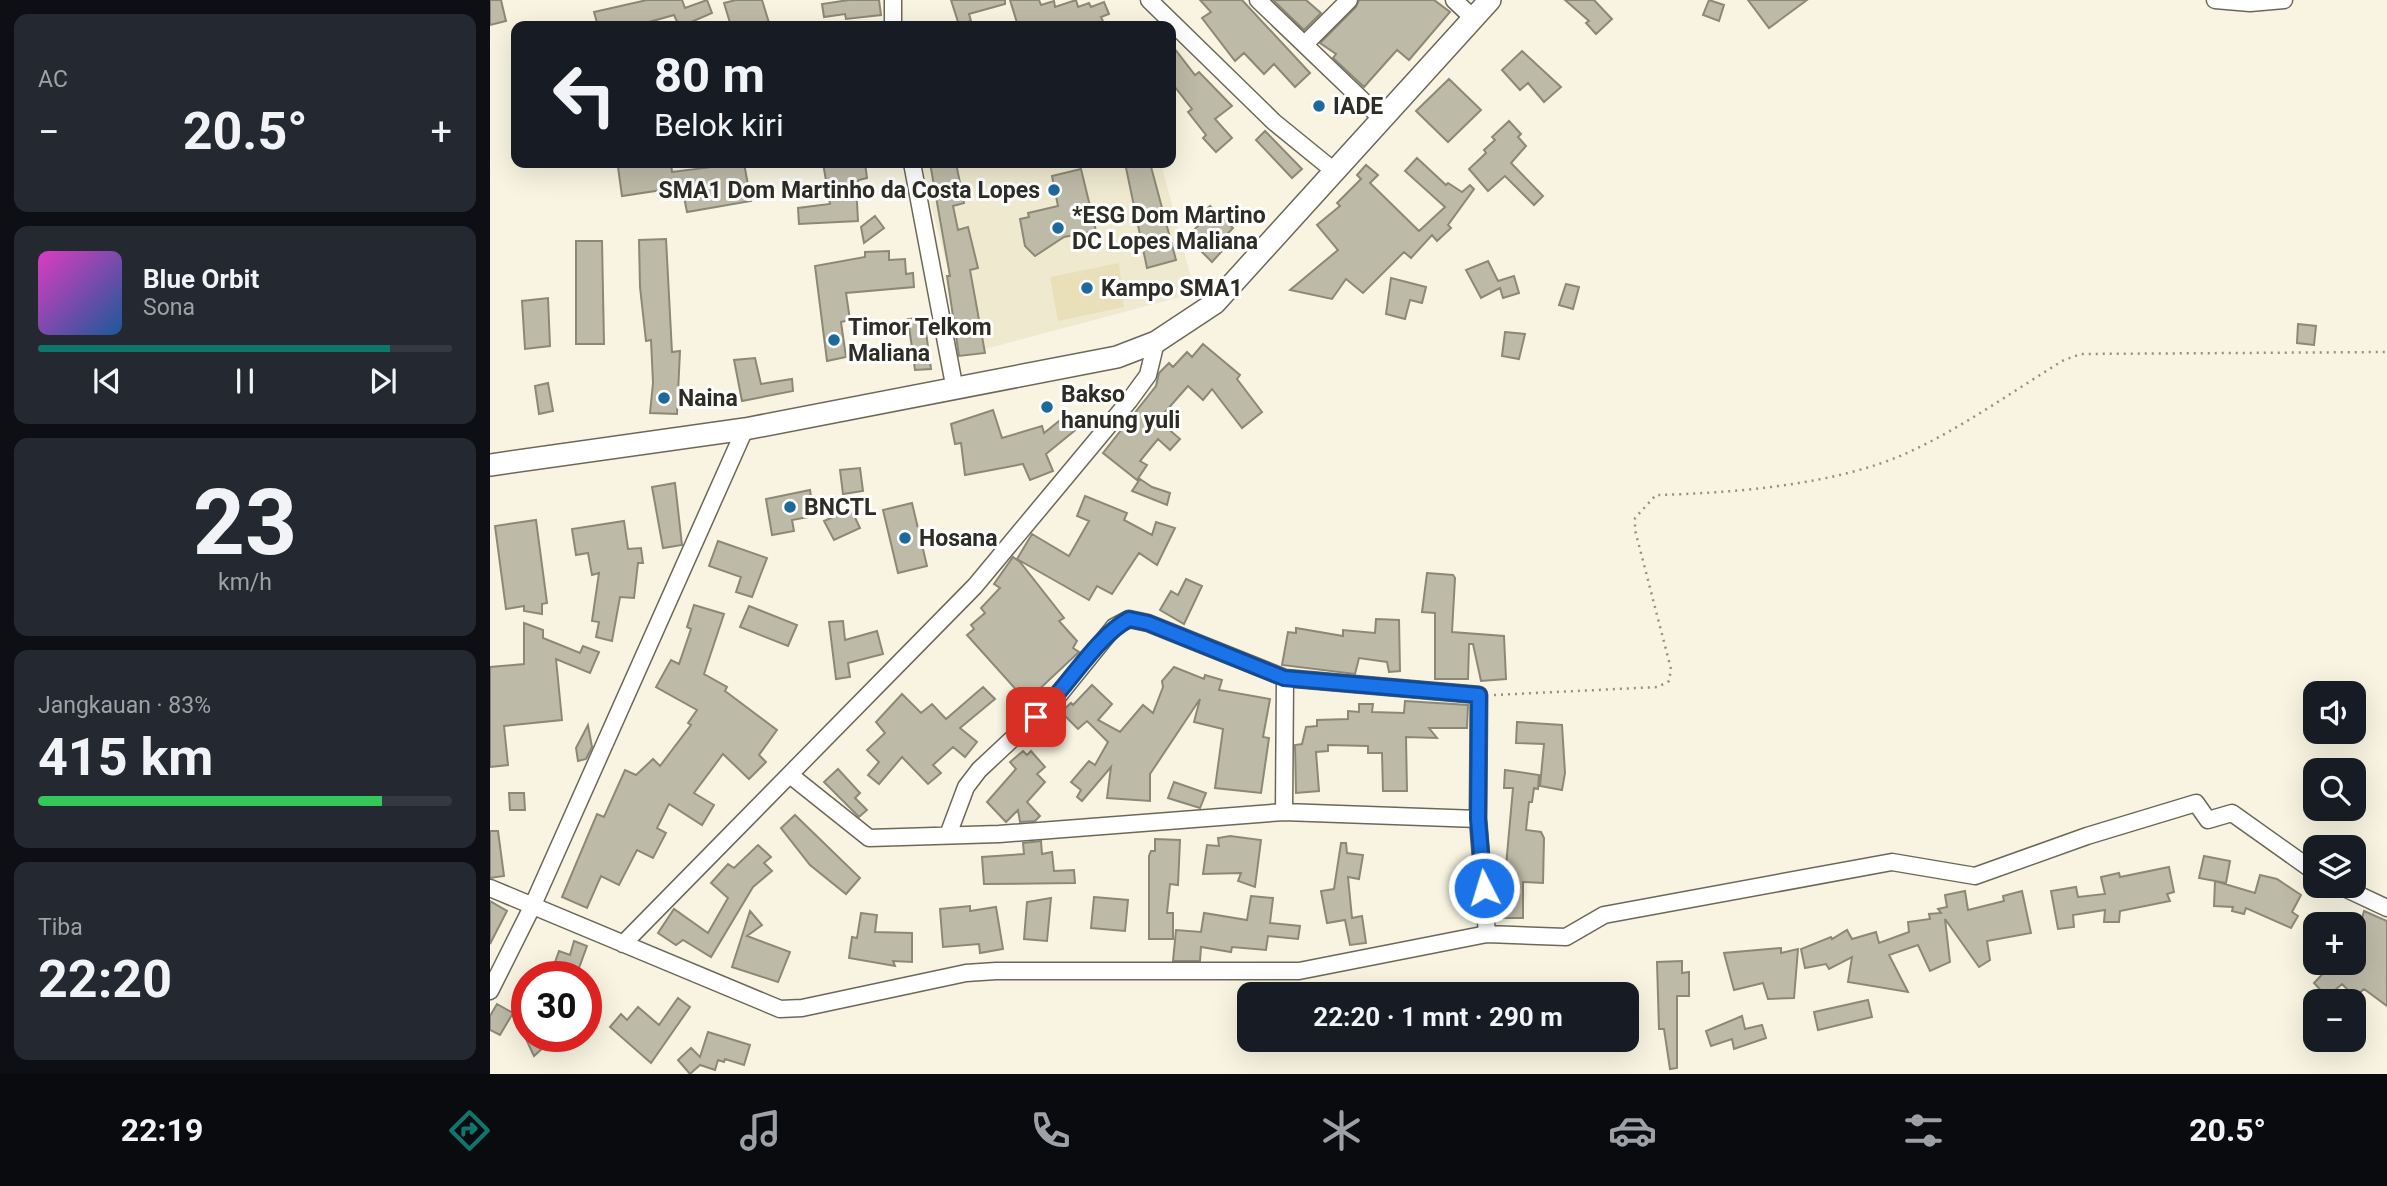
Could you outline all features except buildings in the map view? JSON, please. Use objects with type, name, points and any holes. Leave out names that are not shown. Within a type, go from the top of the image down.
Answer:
[{"type":"main road","points":[[490,465],[745,429],[1117,357],[1156,342],[1215,303],[1490,0]]},
{"type":"street","points":[[893,0],[893,21]]},
{"type":"street","points":[[1149,0],[1171,21]]},
{"type":"street","points":[[1258,0],[1382,119]]},
{"type":"street","points":[[1304,44],[1349,0]]},
{"type":"street","points":[[1454,0],[1473,18]]},
{"type":"street","points":[[2215,0],[2250,3],[2284,0]]},
{"type":"street","points":[[1176,26],[1274,121],[1333,170]]},
{"type":"street","points":[[913,168],[955,390]]},
{"type":"street","points":[[624,944],[975,586],[1129,401],[1148,375],[1156,342]]},
{"type":"street","points":[[490,991],[532,908],[745,429]]},
{"type":"street","points":[[948,835],[966,787],[979,770],[1059,695],[1114,627],[1129,619],[1148,623],[1284,678],[1479,695],[1478,819],[1488,934]]},
{"type":"street","points":[[1284,678],[1284,812]]},
{"type":"street","points":[[790,775],[869,838],[999,834],[1284,812],[1478,819]]},
{"type":"street","points":[[490,888],[532,908],[780,1009],[802,1008],[966,973],[1299,971],[1488,934],[1566,937],[1604,915],[1892,862],[1975,876],[2087,835],[2196,803],[2208,820],[2232,813],[2303,863]]},
{"type":"street","points":[[2366,898],[2387,908]]},
{"type":"path","points":[[1479,695],[1658,687],[1669,681],[1671,669],[1635,530],[1635,518],[1656,495],[1739,493],[1880,464],[1939,437],[2064,360],[2081,354],[2387,352]]},
{"type":"shaded area","name":"*ESG Dom Martino DC Lopes Maliana","points":[[921,168],[1162,168],[1195,293],[970,353]]},
{"type":"shaded area","name":"Kampo SMA1","points":[[1119,263],[1124,307],[1058,321],[1050,277]]},
{"type":"place","name":"IADE","points":[[1319,106]]},
{"type":"place","name":"SMA1 Dom Martinho da Costa Lopes","points":[[1054,190]]},
{"type":"place","name":"*ESG Dom Martino DC Lopes Maliana","points":[[1058,228]]},
{"type":"place","name":"Kampo SMA1","points":[[1087,288]]},
{"type":"place","name":"Timor Telkom Maliana","points":[[834,340]]},
{"type":"place","name":"Naina","points":[[664,398]]},
{"type":"place","name":"Bakso hanung yuli","points":[[1047,407]]},
{"type":"place","name":"BNCTL","points":[[790,507]]},
{"type":"place","name":"Hosana","points":[[905,538]]},
{"type":"route","points":[[1036,717],[1059,695],[1114,627],[1129,619],[1148,623],[1284,678],[1479,695],[1478,819],[1484,888]]}]
